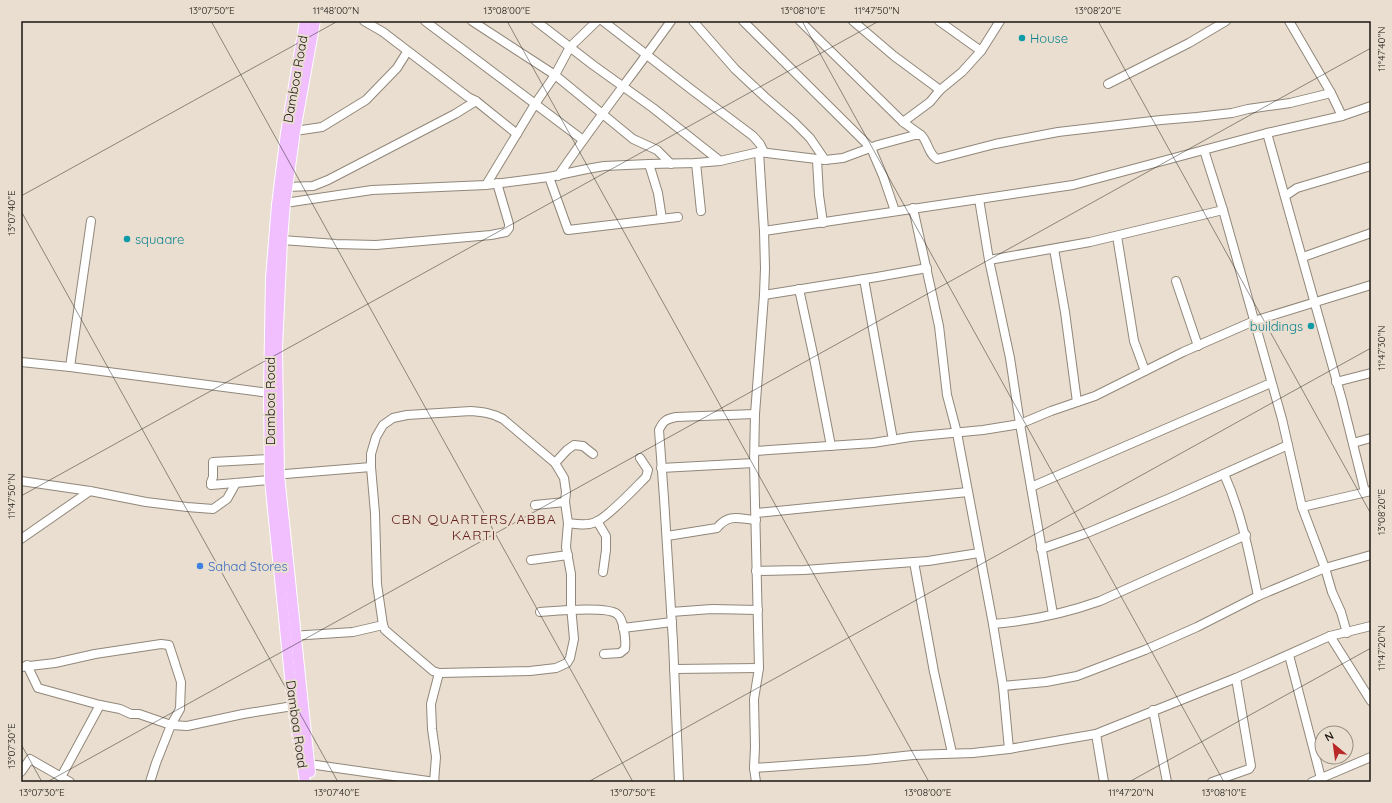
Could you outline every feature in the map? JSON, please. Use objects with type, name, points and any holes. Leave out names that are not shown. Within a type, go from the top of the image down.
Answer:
[{"type":"main road","name":"Damboa Road","points":[[305,21],[286,133],[277,205],[271,278],[269,393],[270,459],[306,765],[305,782]]},
{"type":"main road","name":"Damboa Road","points":[[273,477],[277,412],[277,349],[285,203],[295,131],[315,21]]},
{"type":"main road","name":"Damboa Road","points":[[291,636],[293,706],[311,782]]},
{"type":"street","points":[[364,21],[383,32],[407,52],[468,97],[476,101],[517,134]]},
{"type":"street","points":[[425,21],[583,140]]},
{"type":"street","points":[[472,21],[555,75],[634,139],[657,150],[671,164]]},
{"type":"street","points":[[536,21],[593,65],[653,108],[720,161]]},
{"type":"street","points":[[486,185],[535,104],[555,75],[570,47],[596,21]]},
{"type":"street","points":[[603,21],[753,136],[760,144],[764,231],[764,295],[754,463],[759,668],[754,699],[754,768],[756,782]]},
{"type":"street","points":[[558,176],[671,21]]},
{"type":"street","points":[[693,21],[735,69],[810,138],[821,160],[819,195],[823,223]]},
{"type":"street","points":[[743,21],[870,148],[895,211]]},
{"type":"street","points":[[800,21],[903,122],[925,138],[932,155],[937,159],[995,144],[1058,132],[1232,113],[1248,109],[1290,103],[1331,93]]},
{"type":"street","points":[[853,21],[894,56],[940,90]]},
{"type":"street","points":[[939,21],[981,51]]},
{"type":"street","points":[[903,122],[930,102],[940,90],[962,72],[981,51],[1000,21]]},
{"type":"street","points":[[1108,84],[1189,44],[1226,21]]},
{"type":"street","points":[[1290,21],[1331,93],[1342,116]]},
{"type":"street","points":[[295,131],[322,127],[366,100],[397,68],[407,52]]},
{"type":"street","points":[[287,187],[313,186],[328,180],[455,114],[476,101]]},
{"type":"street","points":[[764,231],[1073,184],[1267,133],[1342,116],[1371,106]]},
{"type":"street","points":[[1267,133],[1303,257],[1353,443],[1368,491],[1302,507]]},
{"type":"street","points":[[285,203],[372,190],[486,185],[549,178],[604,166],[720,161],[761,152],[821,160],[843,158],[870,148],[915,135],[921,135]]},
{"type":"street","points":[[1204,150],[1223,210],[1288,444],[1302,507],[1325,568],[1332,592],[1341,612],[1347,633]]},
{"type":"street","points":[[696,163],[701,210]]},
{"type":"street","points":[[649,164],[658,193],[662,219]]},
{"type":"street","points":[[1285,196],[1297,188],[1371,166]]},
{"type":"street","points":[[549,178],[568,230],[678,217]]},
{"type":"street","points":[[282,240],[376,245],[491,235],[506,232],[509,228],[509,224],[497,183]]},
{"type":"street","points":[[978,199],[989,260],[1010,358],[1020,424],[1054,614]]},
{"type":"street","points":[[913,208],[927,268],[938,326],[947,395],[957,433],[993,624],[1003,686],[1009,749]]},
{"type":"street","points":[[989,260],[1117,236],[1223,210]]},
{"type":"street","points":[[70,367],[91,221]]},
{"type":"street","points":[[1303,257],[1371,233]]},
{"type":"street","points":[[1117,236],[1134,341],[1144,371]]},
{"type":"street","points":[[1054,249],[1065,312],[1077,402]]},
{"type":"street","points":[[764,295],[927,268]]},
{"type":"street","points":[[864,279],[893,440]]},
{"type":"street","points":[[1176,281],[1198,346]]},
{"type":"street","points":[[755,451],[893,440],[983,430],[1020,424],[1095,396],[1144,371],[1254,321],[1371,285]]},
{"type":"street","points":[[799,289],[831,446]]},
{"type":"street","points":[[21,362],[269,393]]},
{"type":"street","points":[[1336,382],[1371,373]]},
{"type":"street","points":[[1031,487],[1271,383]]},
{"type":"street","points":[[471,411],[490,413],[503,420],[556,463],[564,478],[566,492],[565,502],[568,523],[566,547],[571,574],[571,611],[574,639],[570,658],[567,663],[556,668],[530,671],[439,673],[433,671],[391,636],[382,625],[377,584],[375,513],[371,467],[371,454],[376,437],[383,425],[392,418],[407,415],[471,411]]},
{"type":"street","points":[[679,782],[672,622],[659,430],[667,418],[756,414]]},
{"type":"street","points":[[1353,443],[1371,438]]},
{"type":"street","points":[[1042,549],[1087,533],[1224,474],[1288,444]]},
{"type":"street","points":[[556,463],[567,450],[574,445],[583,446],[593,454]]},
{"type":"street","points":[[568,523],[580,525],[597,521],[606,515],[646,477],[648,470],[640,458]]},
{"type":"street","points":[[270,459],[212,462],[212,485],[371,467]]},
{"type":"street","points":[[661,468],[754,463]]},
{"type":"street","points":[[1224,474],[1246,535],[1258,596]]},
{"type":"street","points":[[21,481],[90,491],[146,502],[187,507],[213,508],[227,499],[236,483]]},
{"type":"street","points":[[21,539],[90,491]]},
{"type":"street","points":[[667,536],[717,528],[728,518],[756,517],[968,492]]},
{"type":"street","points":[[535,504],[565,502]]},
{"type":"street","points":[[597,521],[606,536],[603,572]]},
{"type":"street","points":[[993,624],[1015,622],[1075,610],[1100,601],[1246,535]]},
{"type":"street","points":[[756,571],[804,570],[928,561],[979,553]]},
{"type":"street","points":[[531,560],[568,555]]},
{"type":"street","points":[[1003,686],[1046,682],[1077,676],[1144,650],[1197,627],[1258,596],[1325,568],[1371,555]]},
{"type":"street","points":[[914,562],[934,672],[952,753]]},
{"type":"street","points":[[671,612],[712,608],[758,610]]},
{"type":"street","points":[[540,612],[608,611],[617,614],[621,620],[623,628],[626,644],[625,649],[620,653],[604,654]]},
{"type":"street","points":[[623,628],[672,622]]},
{"type":"street","points":[[291,636],[353,632],[382,625]]},
{"type":"street","points":[[754,768],[1009,749],[1096,734],[1236,678],[1330,636],[1371,626]]},
{"type":"street","points":[[1330,636],[1371,701]]},
{"type":"street","points":[[150,782],[171,725],[180,709],[181,686],[169,645],[161,644],[95,654],[55,663],[24,666],[38,688],[120,709],[131,714],[139,714],[171,725],[187,726],[243,714],[293,706]]},
{"type":"street","points":[[1289,655],[1322,780]]},
{"type":"street","points":[[674,669],[759,668]]},
{"type":"street","points":[[306,765],[395,779],[434,782],[436,757],[432,728],[431,704],[439,673]]},
{"type":"street","points":[[1212,782],[1249,769],[1251,766],[1236,678]]},
{"type":"street","points":[[62,777],[100,705]]},
{"type":"street","points":[[1153,710],[1167,782]]},
{"type":"street","points":[[1096,734],[1104,782]]},
{"type":"street","points":[[1312,782],[1322,780],[1371,757]]},
{"type":"street","points":[[21,772],[30,759],[70,782]]},
{"type":"place","name":"House","points":[[1022,38]]},
{"type":"place","name":"squaare","points":[[127,239]]},
{"type":"place","name":"buildings","points":[[1311,326]]},
{"type":"place","name":"Sahad Stores","points":[[200,566]]},
{"type":"district","name":"CBN QUARTERS/ABBA KARTI","points":[[474,528]]}]
